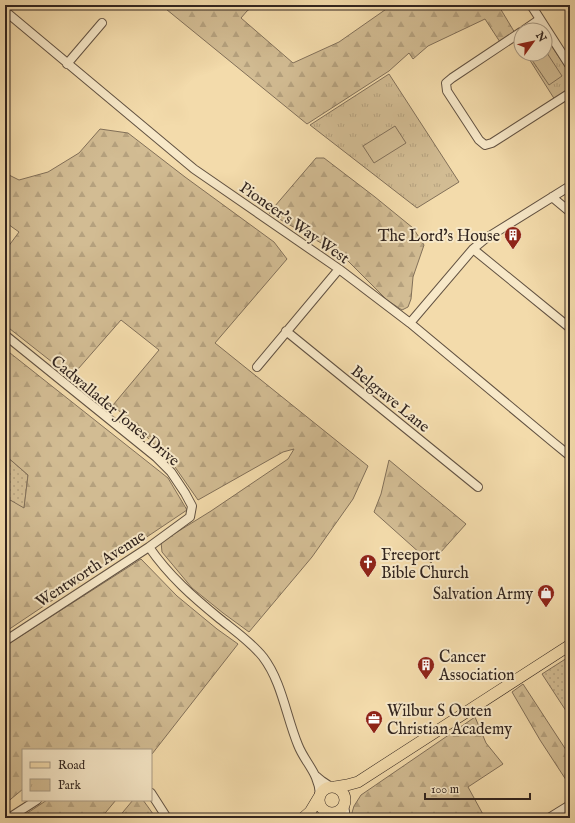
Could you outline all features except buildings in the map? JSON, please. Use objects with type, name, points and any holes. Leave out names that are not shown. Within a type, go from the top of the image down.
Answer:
[{"type":"main road","points":[[304,817],[325,789],[358,782],[570,645]]},
{"type":"main road","points":[[304,817],[317,813],[334,814],[340,810],[350,792],[358,782]]},
{"type":"main road","points":[[333,787],[342,791],[345,799],[344,804]]},
{"type":"main road","points":[[320,796],[319,800],[323,809],[334,814]]},
{"type":"street","points":[[531,5],[570,66]]},
{"type":"street","name":"Pioneer's Way West","points":[[5,11],[194,169],[339,268],[410,323],[570,456]]},
{"type":"street","points":[[536,22],[540,19]]},
{"type":"street","points":[[68,64],[102,23]]},
{"type":"street","points":[[513,37],[446,83],[447,91],[479,140],[485,145],[492,143],[570,93]]},
{"type":"street","points":[[410,323],[473,249],[485,239],[570,186]]},
{"type":"street","points":[[552,197],[570,212]]},
{"type":"street","points":[[473,249],[570,328]]},
{"type":"street","points":[[257,366],[339,268]]},
{"type":"street","name":"Belgrave Lane","points":[[286,332],[478,487]]},
{"type":"street","name":"Cadwallader Jones Drive","points":[[5,335],[156,457],[171,472],[186,493],[192,506],[190,517]]},
{"type":"street","name":"Wentworth Avenue","points":[[5,641],[149,547],[190,517]]},
{"type":"street","points":[[149,547],[159,562],[190,595],[253,645],[263,658],[272,672],[298,747],[319,784],[320,796]]},
{"type":"street","points":[[314,774],[322,781],[333,787]]},
{"type":"street","points":[[152,795],[167,818]]},
{"type":"street","points":[[9,818],[35,801]]},
{"type":"street","points":[[344,804],[346,818]]},
{"type":"street","points":[[549,818],[570,804]]},
{"type":"green space","points":[[161,5],[255,5],[241,18],[293,63],[339,42],[392,5],[503,5],[500,8],[513,30],[513,34],[500,42],[485,19],[428,46],[413,59],[409,53],[389,71],[307,124]]},
{"type":"green space","points":[[553,48],[570,74],[570,90],[555,100],[531,62],[553,62]]},
{"type":"green space","points":[[533,62],[553,62],[562,76],[549,85]]},
{"type":"green space","points":[[389,74],[459,182],[417,208],[310,125]]},
{"type":"green space","points":[[395,126],[406,143],[374,163],[363,146]]},
{"type":"green space","points":[[100,129],[128,133],[274,242],[287,259],[215,343],[368,466],[353,499],[312,557],[249,632],[192,588],[162,552],[161,542],[211,511],[288,459],[294,449],[283,452],[198,500],[168,457],[113,405],[159,350],[121,320],[71,377],[5,325],[5,251],[19,232],[5,222],[5,173],[19,180],[48,172],[79,153]]},
{"type":"green space","points":[[316,158],[324,158],[375,197],[413,228],[424,245],[413,277],[411,299],[408,307],[402,310],[387,300],[342,255],[269,213]]},
{"type":"green space","points":[[5,349],[168,478],[187,510],[5,632],[5,497],[24,508],[28,475],[5,455]]},
{"type":"green space","points":[[5,455],[28,475],[24,509],[5,497]]},
{"type":"green space","points":[[389,460],[466,524],[431,563],[374,512],[381,494]]},
{"type":"green space","points":[[141,559],[177,596],[238,644],[152,754],[152,749],[22,749],[22,790],[5,804],[5,646]]},
{"type":"green space","points":[[567,658],[570,664],[570,717],[542,674]]},
{"type":"green space","points":[[523,684],[570,756],[570,786],[540,740],[512,692]]},
{"type":"green space","points":[[475,717],[486,743],[503,764],[468,787],[485,818],[353,818],[351,816],[354,806],[361,795]]},
{"type":"green space","points":[[46,801],[115,801],[101,818],[20,818]]},
{"type":"green space","points":[[132,801],[144,801],[156,818],[118,818]]},
{"type":"place","name":"The Lord's House","points":[[513,250]]},
{"type":"place","name":"Freeport Bible Church","points":[[368,578]]},
{"type":"place","name":"Salvation Army","points":[[546,608]]},
{"type":"place","name":"Cancer Association","points":[[426,680]]},
{"type":"place","name":"Wilbur S Outen Christian Academy","points":[[374,734]]}]
